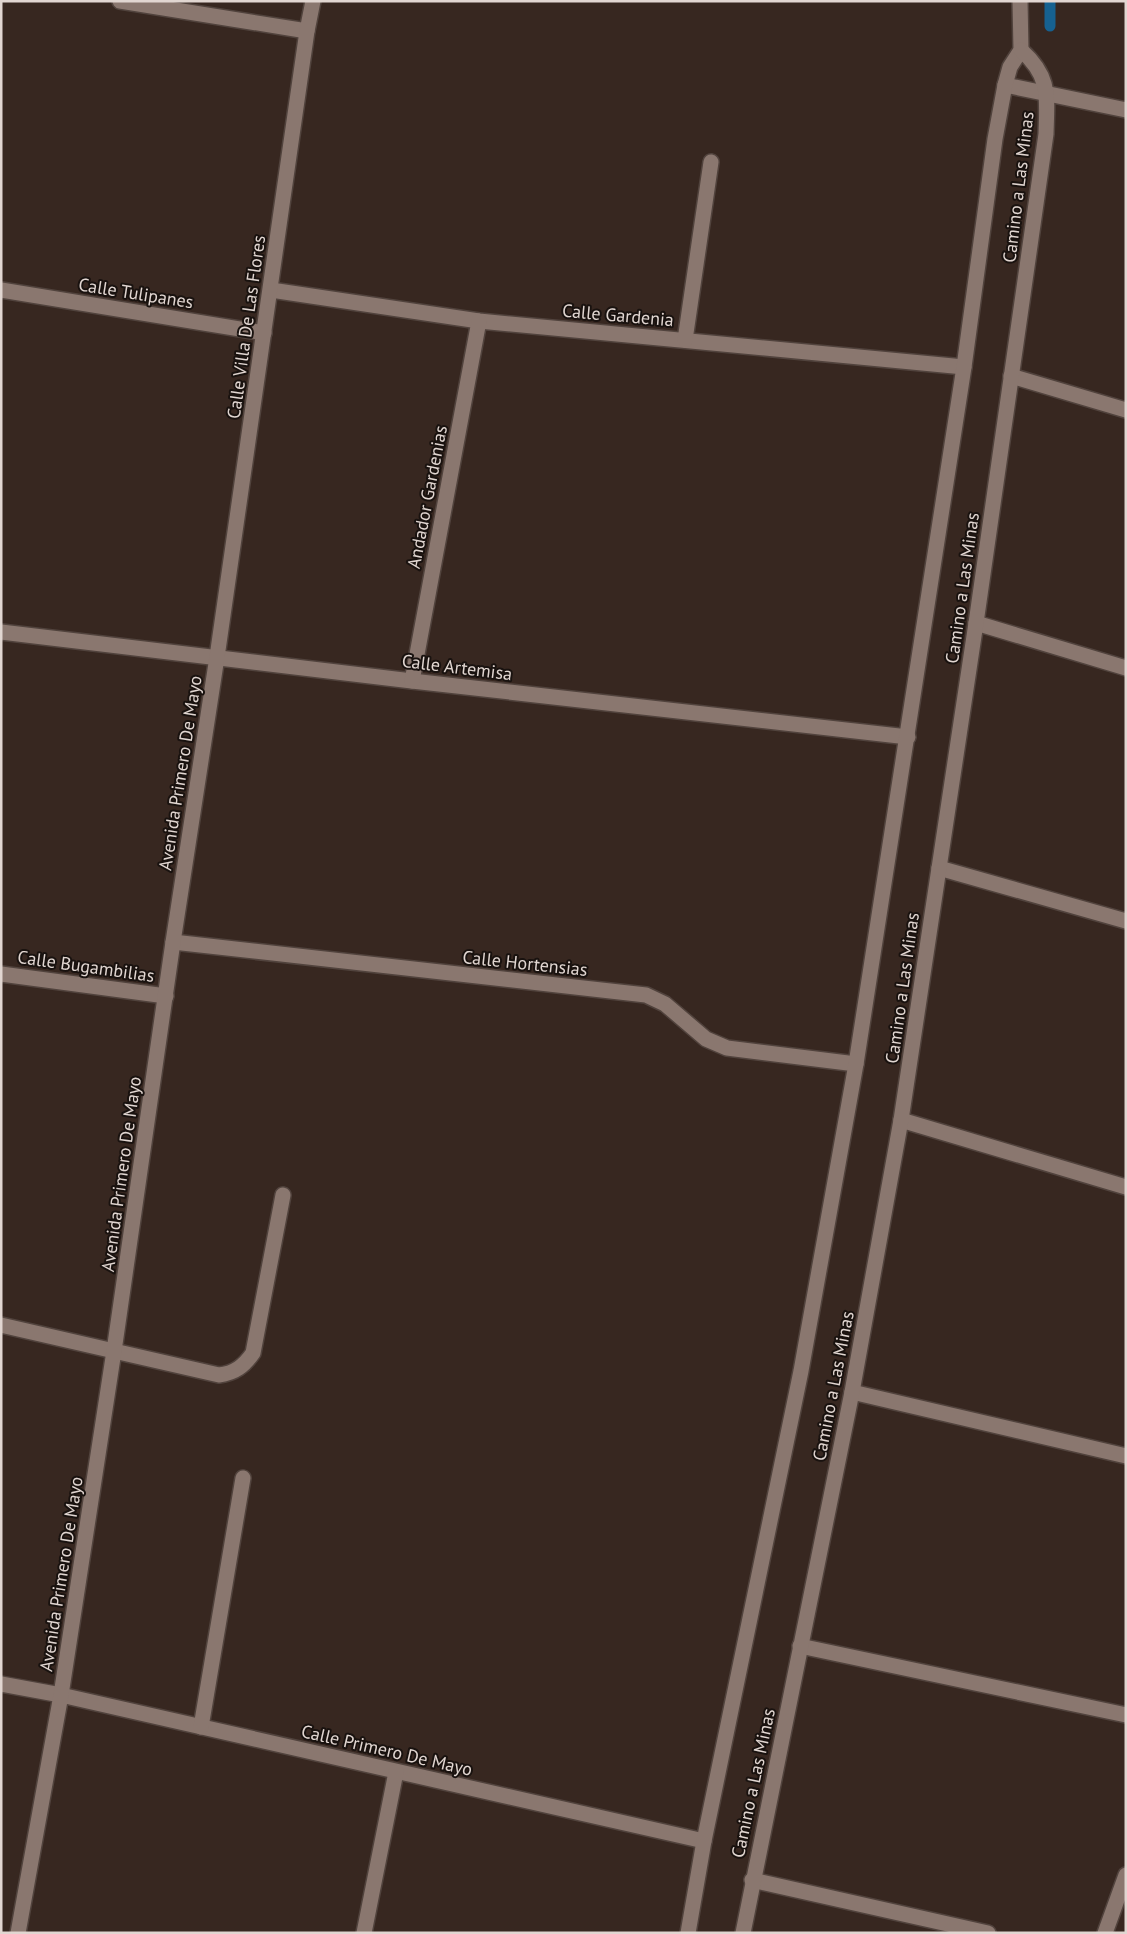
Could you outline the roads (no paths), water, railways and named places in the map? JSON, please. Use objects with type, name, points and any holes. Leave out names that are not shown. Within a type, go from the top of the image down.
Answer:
[{"type":"street","points":[[120,1],[307,30]]},
{"type":"street","name":"Calle Villa De Las Flores","points":[[217,657],[307,30],[313,1]]},
{"type":"street","points":[[1020,1],[1021,50]]},
{"type":"street","name":"Camino a Las Minas","points":[[688,1933],[704,1842],[801,1371],[856,1064],[964,367],[994,148],[1005,85],[1010,67],[1021,50],[1032,60],[1042,75],[1047,92],[1043,153],[976,623],[902,1120],[852,1392],[742,1933]]},
{"type":"street","points":[[1005,85],[1047,92],[1126,110]]},
{"type":"street","points":[[685,340],[711,162]]},
{"type":"street","name":"Calle Tulipanes","points":[[1,290],[264,333]]},
{"type":"street","name":"Calle Gardenia","points":[[271,290],[480,321],[964,367]]},
{"type":"street","name":"Andador Gardenias","points":[[412,681],[480,321]]},
{"type":"street","points":[[1011,376],[1126,410]]},
{"type":"street","points":[[976,623],[1126,668]]},
{"type":"street","name":"Calle Artemisa","points":[[1,632],[908,737]]},
{"type":"street","name":"Avenida Primero De Mayo","points":[[18,1933],[61,1695],[217,657]]},
{"type":"street","points":[[939,868],[1126,921]]},
{"type":"street","name":"Calle Hortensias","points":[[173,942],[646,995],[665,1004],[706,1039],[727,1048],[856,1064]]},
{"type":"street","name":"Calle Bugambilias","points":[[1,974],[166,996]]},
{"type":"street","points":[[902,1120],[1126,1187]]},
{"type":"street","points":[[1,1325],[219,1376],[230,1374],[246,1362],[253,1353],[283,1195]]},
{"type":"street","points":[[852,1392],[1126,1456]]},
{"type":"street","points":[[201,1727],[242,1478]]},
{"type":"street","points":[[800,1646],[1126,1715]]},
{"type":"street","name":"Calle Primero De Mayo","points":[[1,1684],[61,1695],[704,1842]]},
{"type":"street","points":[[364,1933],[396,1772]]},
{"type":"street","points":[[1105,1933],[1126,1875]]},
{"type":"street","points":[[752,1880],[988,1933]]},
{"type":"waterway","points":[[1050,1],[1050,26]]}]
